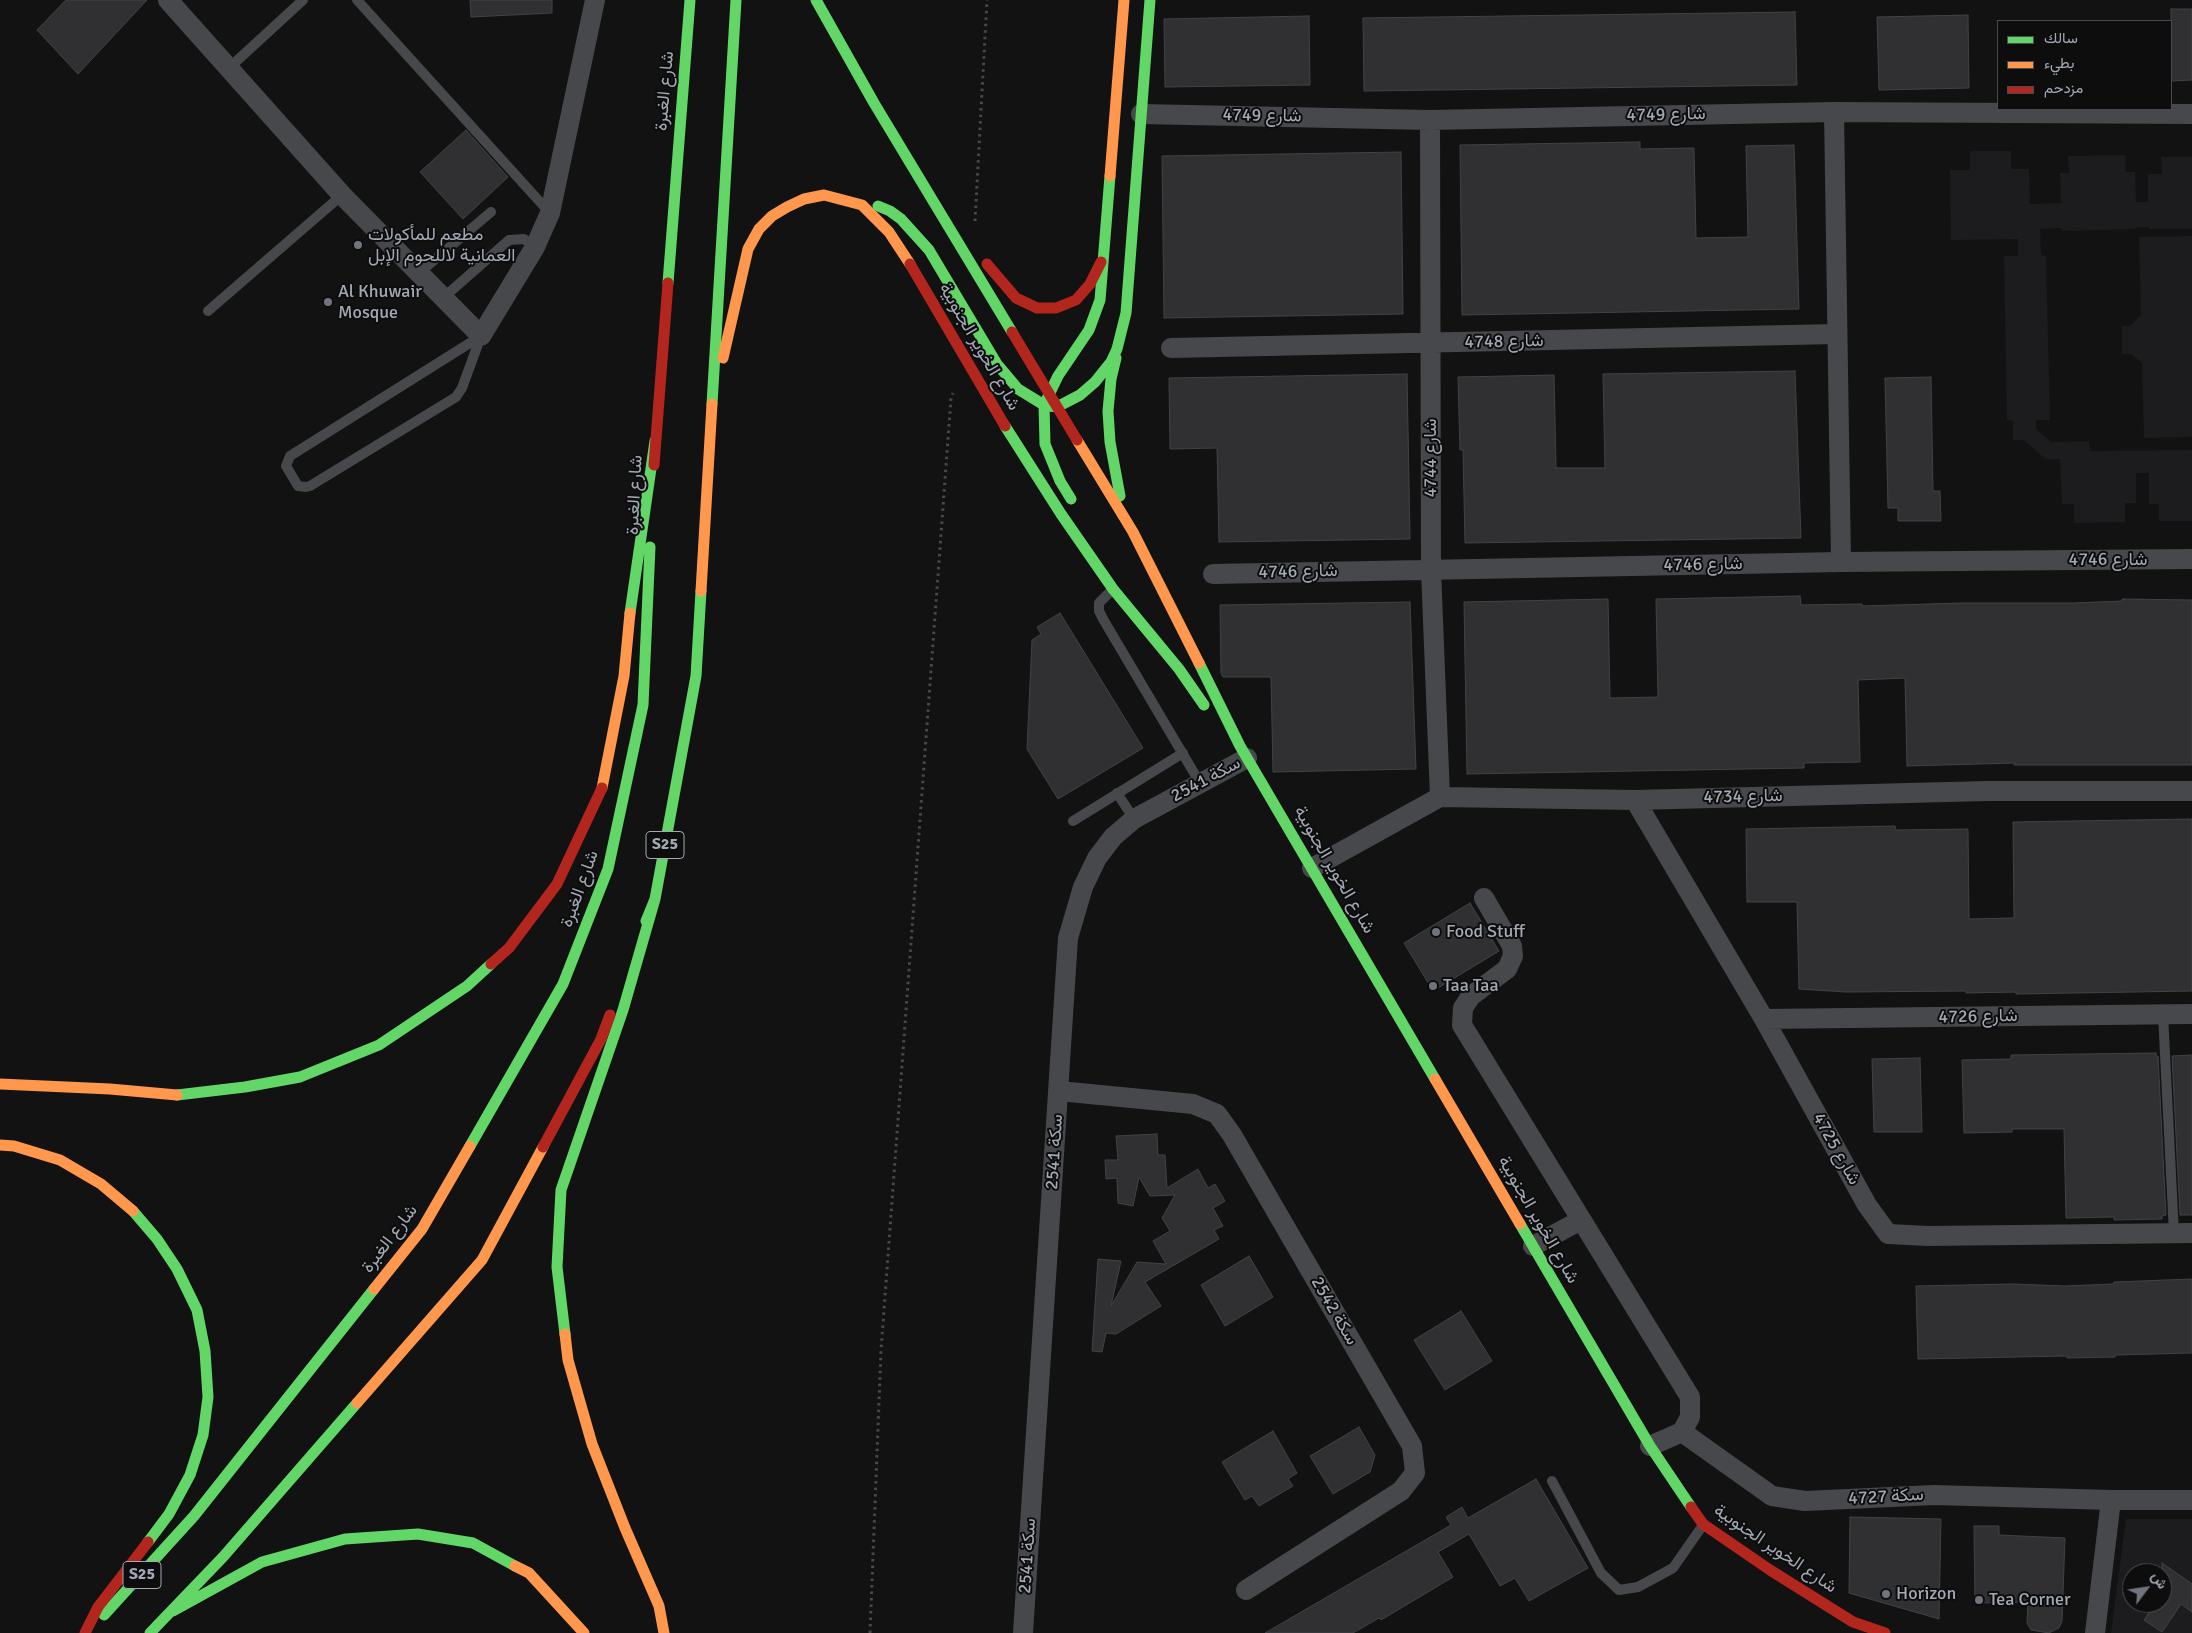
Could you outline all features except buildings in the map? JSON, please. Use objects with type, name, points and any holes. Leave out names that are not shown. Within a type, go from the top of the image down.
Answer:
[{"type":"main road","name":"شارع الغبرة","points":[[86,1633],[170,1545],[422,1229],[563,984],[608,869],[643,705],[655,441],[690,0]]},
{"type":"main road","name":"S25","points":[[150,1633],[223,1557],[482,1260],[601,1039],[654,899],[696,676],[714,404],[736,0]]},
{"type":"main road","name":"شارع الخوير الجنوبية","points":[[816,0],[874,103],[1133,532],[1243,752],[1650,1446],[1703,1524],[1850,1628],[1885,1633]]},
{"type":"main road","points":[[1074,505],[1060,480],[1045,444],[1044,405],[1049,393],[1089,330],[1100,300],[1124,0]]},
{"type":"main road","points":[[1133,532],[1120,496],[1110,442],[1108,410],[1111,379],[1126,313],[1150,0]]},
{"type":"main road","points":[[874,103],[902,132],[941,191]]},
{"type":"main road","name":"شارع الخوير الجنوبية","points":[[714,404],[742,269],[748,249],[759,229],[780,211],[804,200],[824,195],[862,205],[889,232],[909,262],[1021,453],[1207,708],[1243,752]]},
{"type":"main road","points":[[862,205],[878,206],[890,211],[912,230],[929,250],[951,284],[997,364],[1018,389],[1044,405],[1057,406],[1080,395],[1095,382],[1111,362],[1117,349]]},
{"type":"main road","points":[[983,257],[999,280],[1016,298],[1036,308],[1056,308],[1076,300],[1090,284],[1100,265],[1106,243]]},
{"type":"main road","points":[[0,1084],[110,1089],[183,1096],[300,1077],[379,1046],[468,986],[509,948],[557,884],[601,793],[624,676],[631,608],[655,441]]},
{"type":"main road","points":[[654,899],[623,1010],[561,1190],[556,1267],[568,1360],[592,1444],[625,1528],[659,1606],[664,1633]]},
{"type":"main road","points":[[0,1145],[14,1146],[60,1160],[102,1184],[133,1211],[157,1239],[177,1270],[197,1310],[205,1351],[208,1397],[203,1435],[190,1475],[169,1514],[98,1607],[86,1633]]},
{"type":"main road","points":[[173,1610],[262,1562],[345,1539],[418,1534],[473,1543],[529,1573],[584,1633]]},
{"type":"street","points":[[168,0],[342,195],[481,336],[535,247],[550,214],[595,0]]},
{"type":"street","points":[[1834,112],[1841,562]]},
{"type":"street","name":"4749 شارع","points":[[1141,114],[1430,120],[1834,112],[2192,114]]},
{"type":"street","name":"4744 شارع","points":[[1430,120],[1432,344],[1431,570],[1440,797]]},
{"type":"street","name":"4748 شارع","points":[[1172,348],[1837,334]]},
{"type":"street","name":"4746 شارع","points":[[1213,574],[1841,562],[2192,559]]},
{"type":"street","name":"سكة 2541","points":[[1023,1633],[1068,938],[1083,887],[1097,858],[1113,836],[1134,819],[1200,783],[1243,752]]},
{"type":"street","name":"4734 شارع","points":[[1312,868],[1440,797],[1634,800],[1987,791],[2192,791]]},
{"type":"street","name":"4725 شارع","points":[[1634,800],[1764,1019],[1867,1205],[1888,1234],[1928,1236],[2183,1234]]},
{"type":"street","points":[[1484,898],[1512,946],[1513,956],[1507,969],[1471,996],[1463,1008],[1462,1025],[1690,1397],[1690,1417],[1682,1432],[1650,1446]]},
{"type":"street","name":"4726 شارع","points":[[1764,1019],[2192,1014]]},
{"type":"street","name":"سكة 2542","points":[[1058,1092],[1193,1104],[1217,1114],[1232,1135],[1412,1446],[1415,1473],[1402,1491],[1246,1590]]},
{"type":"street","points":[[1533,1246],[1582,1220]]},
{"type":"street","name":"سكة 4727","points":[[1682,1432],[1772,1496],[1805,1501],[1934,1495],[2111,1500],[2192,1500]]},
{"type":"street","points":[[2095,1633],[2111,1500]]},
{"type":"lane","points":[[228,68],[303,0]]},
{"type":"lane","points":[[356,0],[550,214]]},
{"type":"lane","points":[[208,311],[342,195]]},
{"type":"lane","points":[[419,273],[491,212]]},
{"type":"lane","points":[[442,298],[509,240],[524,239],[535,247]]},
{"type":"lane","points":[[481,336],[462,388],[456,397],[310,486],[298,486],[286,466],[290,456],[481,336]]},
{"type":"lane","points":[[1119,586],[1099,603],[1099,611],[1200,783]]},
{"type":"lane","points":[[1073,820],[1183,753]]},
{"type":"lane","points":[[1117,793],[1134,819]]},
{"type":"lane","points":[[2163,1014],[2183,1234]]},
{"type":"lane","points":[[1552,1481],[1601,1573],[1619,1590],[1638,1587],[1673,1568],[1703,1524]]},
{"type":"path","points":[[976,226],[974,219],[987,0]]},
{"type":"path","points":[[870,1633],[882,1342],[950,398],[953,392]]},
{"type":"shaded area","points":[[1970,151],[2011,151],[2011,169],[2029,169],[2030,204],[2061,203],[2060,173],[2069,173],[2068,156],[2125,155],[2126,172],[2135,172],[2136,202],[2148,202],[2148,174],[2162,174],[2161,157],[2192,157],[2192,229],[2149,229],[2149,227],[2136,227],[2136,229],[2061,231],[2061,228],[2040,229],[2041,255],[2046,256],[2050,420],[2036,420],[2036,429],[2051,442],[2089,441],[2090,451],[2192,450],[2192,521],[2159,521],[2159,504],[2149,504],[2149,473],[2136,473],[2136,503],[2125,503],[2125,522],[2074,523],[2074,504],[2062,504],[2060,459],[2045,459],[2024,440],[2013,440],[2013,421],[2007,420],[2004,256],[2018,256],[2018,239],[1951,240],[1950,170],[1970,170]]},
{"type":"shaded area","points":[[2192,236],[2192,437],[2144,438],[2142,363],[2131,354],[2122,354],[2122,326],[2130,326],[2141,315],[2139,237]]},
{"type":"shaded area","points":[[2126,1519],[2192,1519],[2192,1633],[2111,1633]]},
{"type":"traffic: fast","points":[[668,283],[690,0]]},
{"type":"traffic: fast","points":[[712,404],[736,0]]},
{"type":"traffic: fast","points":[[816,0],[874,103],[1012,332]]},
{"type":"traffic: fast","points":[[878,206],[890,211],[901,219],[929,250],[997,364],[1018,389],[1044,405],[1057,407],[1080,395],[1095,382],[1111,362],[1117,349],[1126,313],[1150,0]]},
{"type":"traffic: fast","points":[[1071,499],[1060,481],[1045,444],[1044,405],[1058,376],[1089,330],[1100,300],[1110,176]]},
{"type":"traffic: fast","points":[[1116,358],[1111,379],[1108,411],[1110,442],[1120,496]]},
{"type":"traffic: fast","points":[[1005,426],[1061,514],[1113,589],[1179,669],[1204,705]]},
{"type":"traffic: fast","points":[[630,613],[655,441]]},
{"type":"traffic: fast","points":[[470,1146],[563,984],[608,869],[643,705],[650,547]]},
{"type":"traffic: fast","points":[[646,921],[655,899],[696,676],[701,591]]},
{"type":"traffic: fast","points":[[1199,663],[1240,746],[1435,1079]]},
{"type":"traffic: fast","points":[[565,1334],[557,1267],[561,1190],[623,1010],[655,899]]},
{"type":"traffic: fast","points":[[177,1095],[245,1087],[300,1077],[379,1045],[467,986],[491,964]]},
{"type":"traffic: fast","points":[[133,1211],[157,1239],[177,1269],[197,1310],[205,1351],[208,1397],[203,1435],[190,1475],[169,1514],[148,1542]]},
{"type":"traffic: fast","points":[[1520,1224],[1650,1446],[1691,1507]]},
{"type":"traffic: fast","points":[[104,1615],[194,1516],[374,1289]]},
{"type":"traffic: fast","points":[[150,1633],[223,1557],[357,1403]]},
{"type":"traffic: fast","points":[[173,1611],[262,1562],[345,1539],[418,1534],[473,1543],[515,1566]]},
{"type":"traffic: slow","points":[[1110,176],[1124,0]]},
{"type":"traffic: slow","points":[[723,358],[748,249],[759,229],[772,216],[787,207],[804,199],[824,195],[862,205],[889,232],[910,264]]},
{"type":"traffic: slow","points":[[701,591],[712,404]]},
{"type":"traffic: slow","points":[[1077,440],[1133,532],[1199,663]]},
{"type":"traffic: slow","points":[[602,788],[624,676],[630,613]]},
{"type":"traffic: slow","points":[[1435,1079],[1520,1224]]},
{"type":"traffic: slow","points":[[0,1084],[110,1089],[177,1095]]},
{"type":"traffic: slow","points":[[0,1145],[14,1146],[60,1160],[101,1184],[133,1211]]},
{"type":"traffic: slow","points":[[374,1289],[422,1229],[470,1146]]},
{"type":"traffic: slow","points":[[357,1403],[482,1260],[543,1147]]},
{"type":"traffic: slow","points":[[565,1334],[568,1360],[592,1444],[625,1528],[659,1606],[664,1633]]},
{"type":"traffic: slow","points":[[515,1566],[529,1573],[584,1633]]},
{"type":"traffic: jam","points":[[987,264],[1016,298],[1037,308],[1056,308],[1076,300],[1090,284],[1101,262]]},
{"type":"traffic: jam","points":[[910,264],[1005,426]]},
{"type":"traffic: jam","points":[[654,465],[668,283]]},
{"type":"traffic: jam","points":[[1012,332],[1077,440]]},
{"type":"traffic: jam","points":[[491,964],[509,948],[557,884],[602,788]]},
{"type":"traffic: jam","points":[[543,1147],[601,1039],[610,1015]]},
{"type":"traffic: jam","points":[[1691,1507],[1703,1524],[1770,1570],[1853,1622],[1885,1633]]},
{"type":"traffic: jam","points":[[85,1633],[98,1607],[148,1542]]},
{"type":"place","name":"مطعم للمأكولات العمانية لاللحوم الإبل","points":[[358,245]]},
{"type":"place","name":"Al Khuwair Mosque","points":[[328,302]]},
{"type":"place","name":"Food Stuff","points":[[1436,932]]},
{"type":"place","name":"Taa Taa","points":[[1433,986]]},
{"type":"place","name":"Horizon","points":[[1886,1594]]},
{"type":"place","name":"Tea Corner","points":[[1979,1600]]}]
